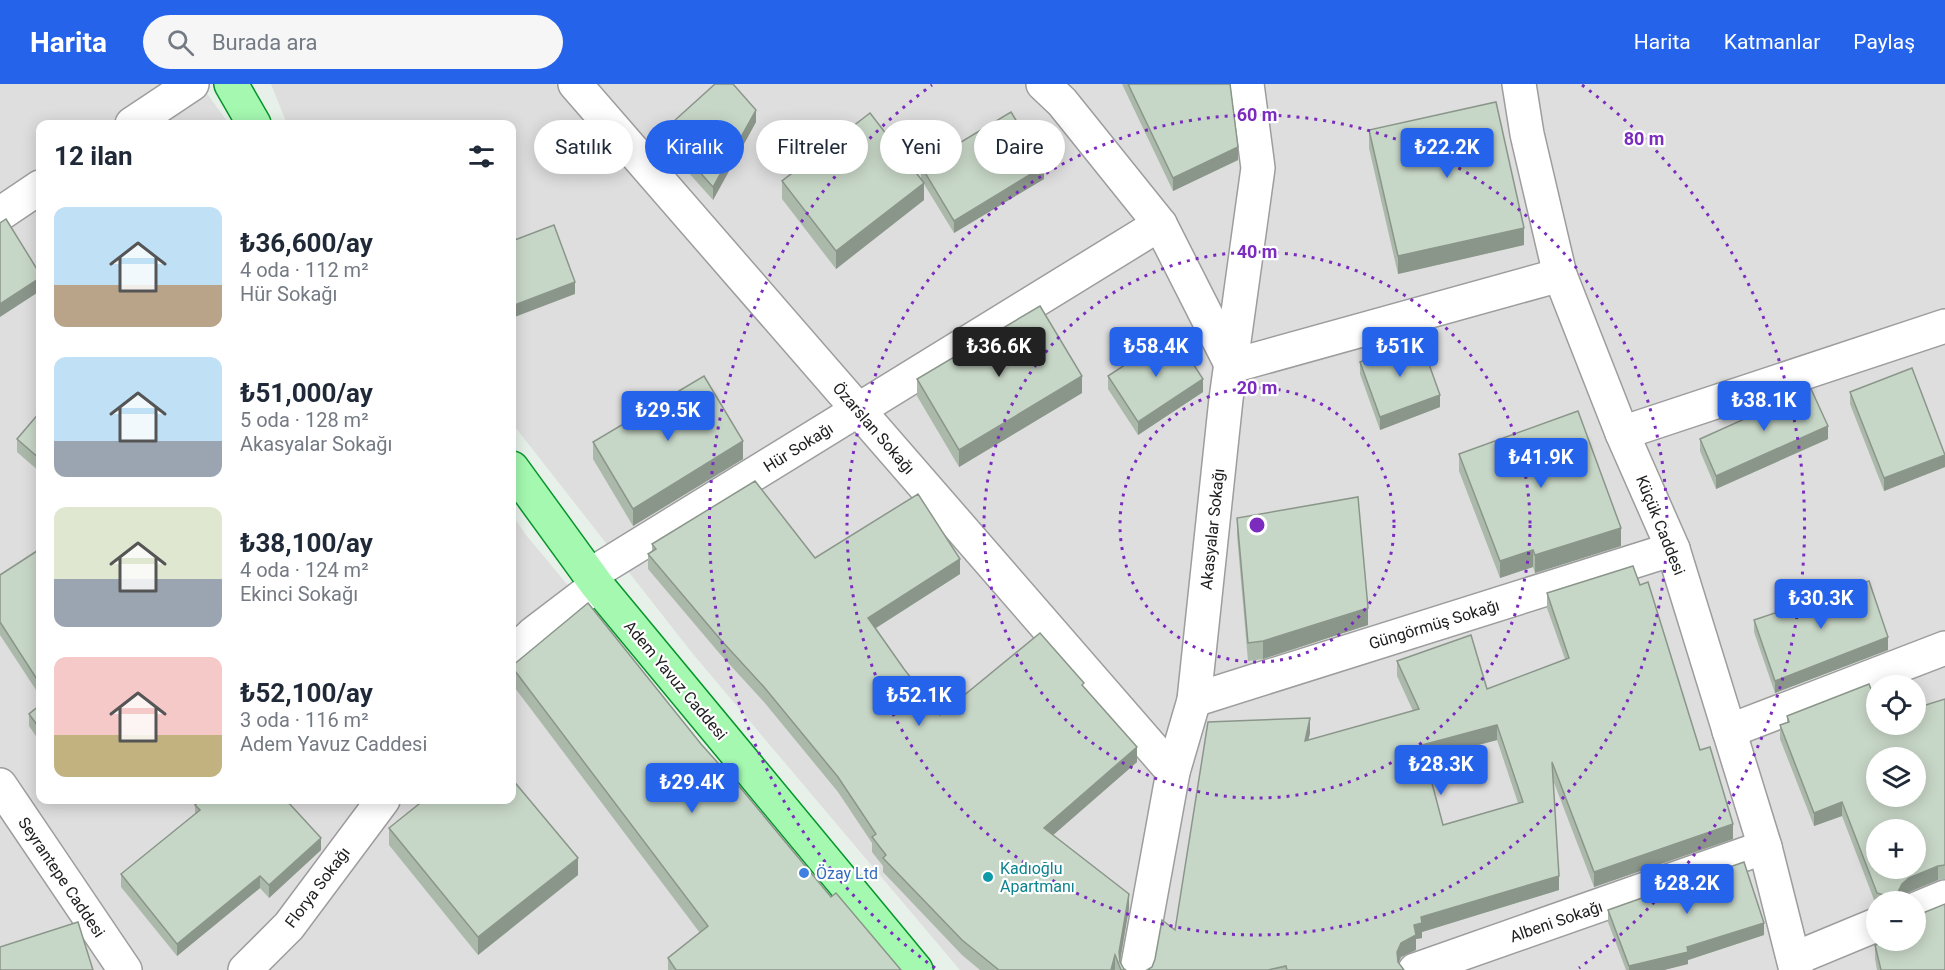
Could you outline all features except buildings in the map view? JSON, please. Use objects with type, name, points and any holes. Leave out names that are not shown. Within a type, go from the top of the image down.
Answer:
[{"type":"main road","points":[[231,84],[252,120]]},
{"type":"main road","name":"Adem Yavuz Caddesi","points":[[516,474],[593,580],[916,970]]},
{"type":"street","points":[[138,120],[192,84]]},
{"type":"street","name":"Özarslan Sokağı","points":[[575,84],[1173,772]]},
{"type":"street","name":"Akasyalar Sokağı","points":[[1137,970],[1173,772],[1194,699],[1226,399],[1258,168],[1247,84]]},
{"type":"street","name":"Küçük Caddesi","points":[[1519,84],[1527,134],[1560,275],[1622,433],[1674,549],[1765,847],[1795,964]]},
{"type":"street","points":[[1052,90],[1160,224],[1232,366],[1560,275]]},
{"type":"street","points":[[0,214],[36,190]]},
{"type":"street","name":"Hür Sokağı","points":[[593,580],[858,410],[1160,224]]},
{"type":"street","points":[[1622,433],[1945,326]]},
{"type":"street","name":"Güngörmüş Sokağı","points":[[1194,699],[1674,549]]},
{"type":"street","points":[[516,650],[593,580]]},
{"type":"street","points":[[1729,731],[1945,648]]},
{"type":"street","name":"Seyrantepe Caddesi","points":[[0,785],[124,969]]},
{"type":"street","name":"Florya Sokağı","points":[[245,970],[289,926],[380,804]]},
{"type":"street","name":"Albeni Sokağı","points":[[1415,970],[1765,847]]},
{"type":"street","points":[[1926,905],[1945,897]]},
{"type":"street","points":[[1795,964],[1866,930]]},
{"type":"shaded area","points":[[0,84],[200,84],[226,120],[36,120],[36,804],[516,804],[516,520],[526,535],[888,970],[0,970]]},
{"type":"shaded area","points":[[271,84],[1945,84],[1945,970],[960,970],[693,654],[516,428],[516,120],[285,120]]},
{"type":"place","name":"Özay Ltd","points":[[804,873]]},
{"type":"place","name":"Kadıoğlu Apartmanı","points":[[988,877]]}]
